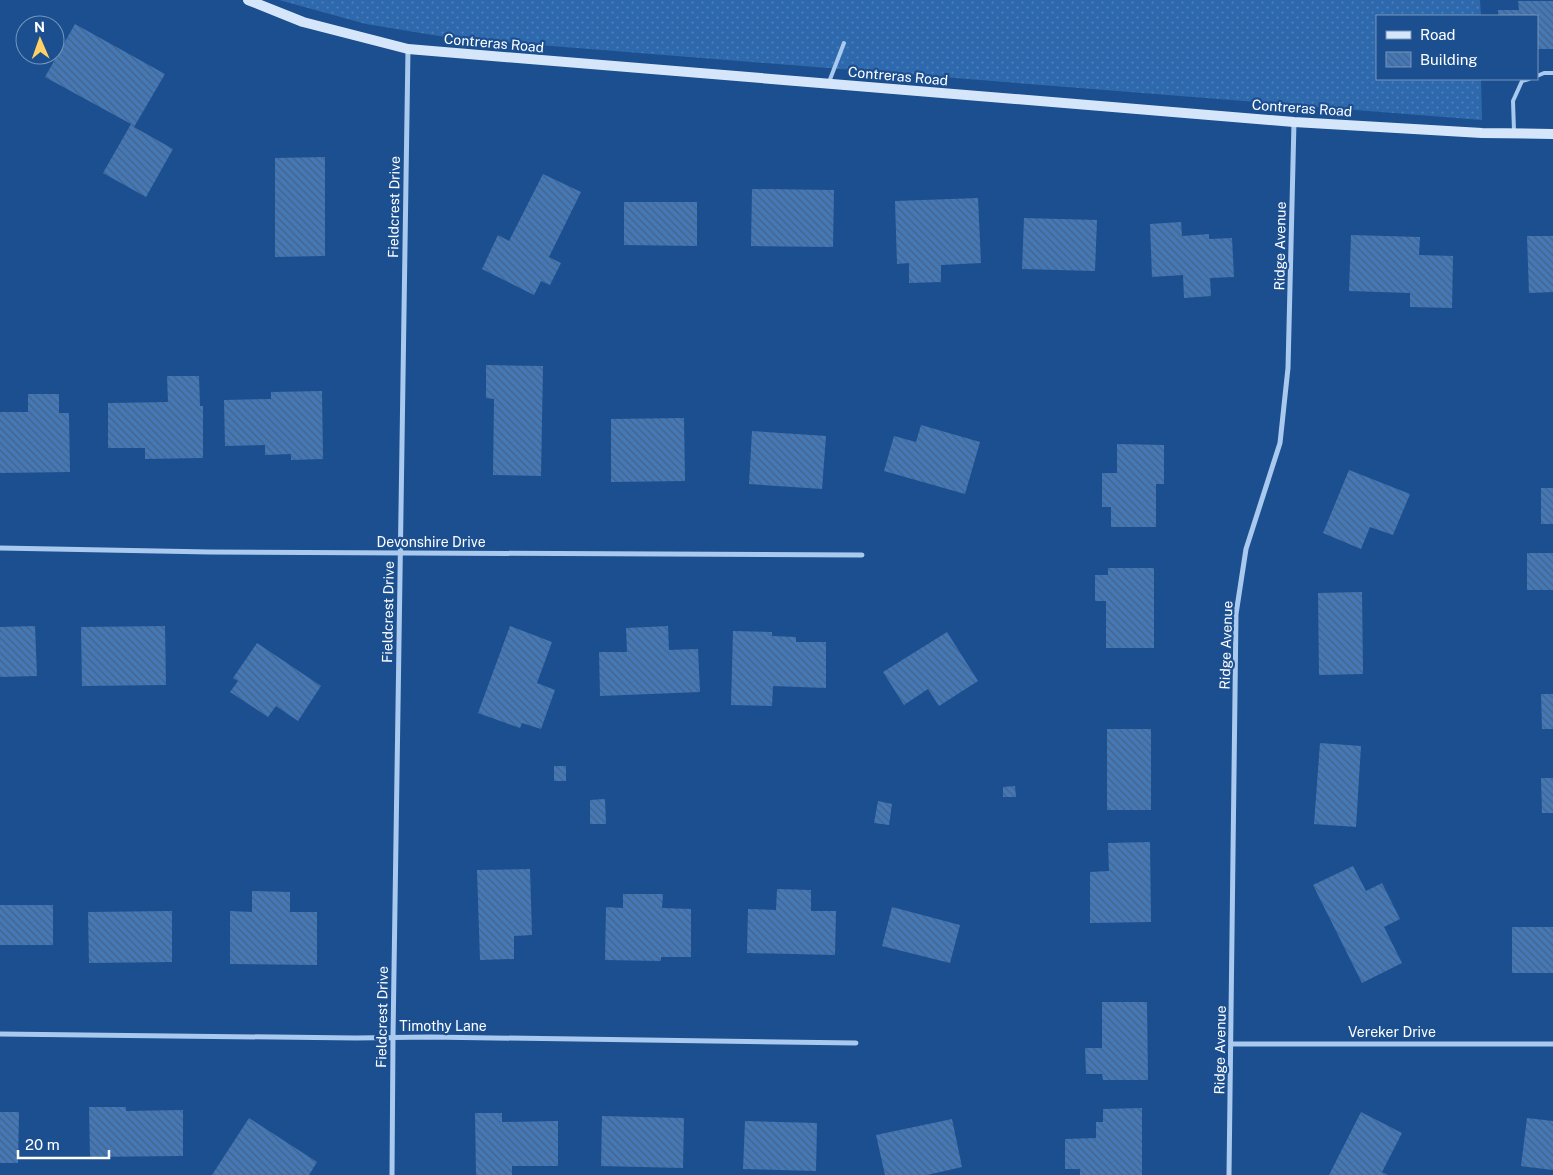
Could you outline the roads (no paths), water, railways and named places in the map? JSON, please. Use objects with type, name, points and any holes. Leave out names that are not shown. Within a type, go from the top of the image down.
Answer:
[{"type":"street","name":"Contreras Road","points":[[248,0],[303,22],[408,49],[1294,122],[1482,133],[1553,134]]},
{"type":"street","name":"Fieldcrest Drive","points":[[392,1175],[408,49]]},
{"type":"street","name":"Ridge Avenue","points":[[1229,1175],[1236,614],[1246,548],[1280,443],[1288,368],[1294,122]]},
{"type":"street","name":"Devonshire Drive","points":[[0,548],[200,552],[862,555]]},
{"type":"street","name":"Timothy Lane","points":[[0,1034],[856,1043]]},
{"type":"street","name":"Vereker Drive","points":[[1232,1044],[1553,1044]]},
{"type":"lane","points":[[828,84],[844,43]]},
{"type":"lane","points":[[1538,76],[1544,73],[1553,73]]},
{"type":"lane","points":[[1514,134],[1513,101],[1522,81],[1526,80]]}]
